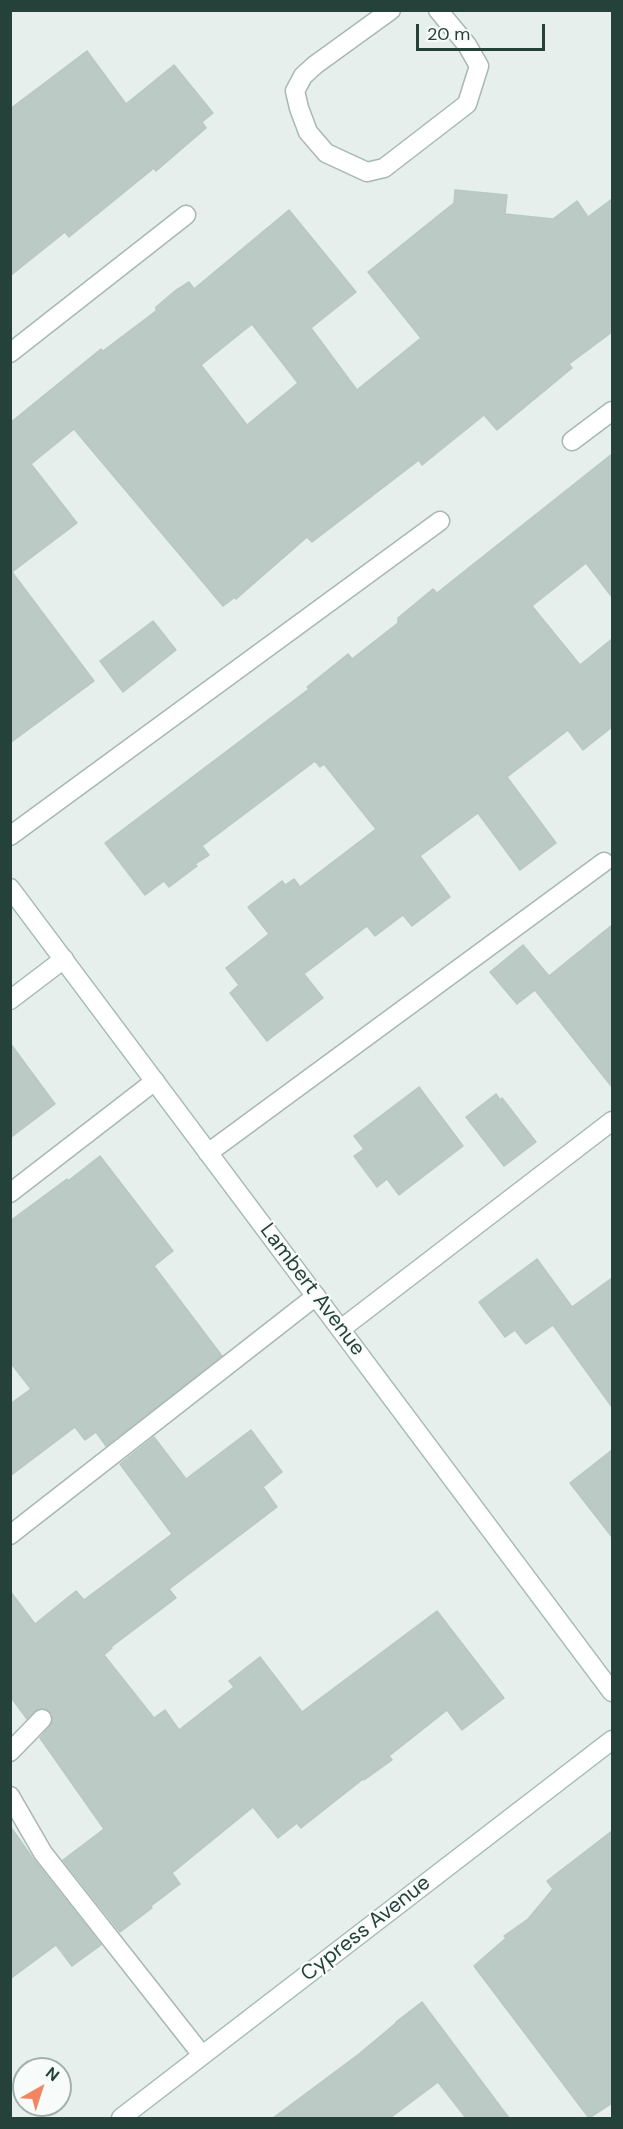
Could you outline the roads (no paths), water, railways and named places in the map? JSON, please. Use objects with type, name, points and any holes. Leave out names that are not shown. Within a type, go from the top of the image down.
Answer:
[{"type":"street","points":[[391,10],[315,65],[303,76],[295,91],[308,132],[326,153],[367,172],[384,168],[467,104],[478,66],[467,45],[438,10]]},
{"type":"street","points":[[10,352],[186,215]]},
{"type":"street","points":[[572,441],[612,411]]},
{"type":"street","points":[[10,836],[440,521]]},
{"type":"street","points":[[208,1153],[604,862]]},
{"type":"street","name":"Lambert Avenue","points":[[10,888],[612,1692]]},
{"type":"street","points":[[10,1000],[63,959]]},
{"type":"street","points":[[10,1193],[155,1081]]},
{"type":"street","points":[[341,1329],[612,1121]]},
{"type":"street","points":[[10,1535],[316,1296]]},
{"type":"street","points":[[10,1752],[42,1719]]},
{"type":"street","name":"Cypress Avenue","points":[[121,2118],[612,1740]]},
{"type":"street","points":[[10,1796],[44,1853],[202,2055]]}]
